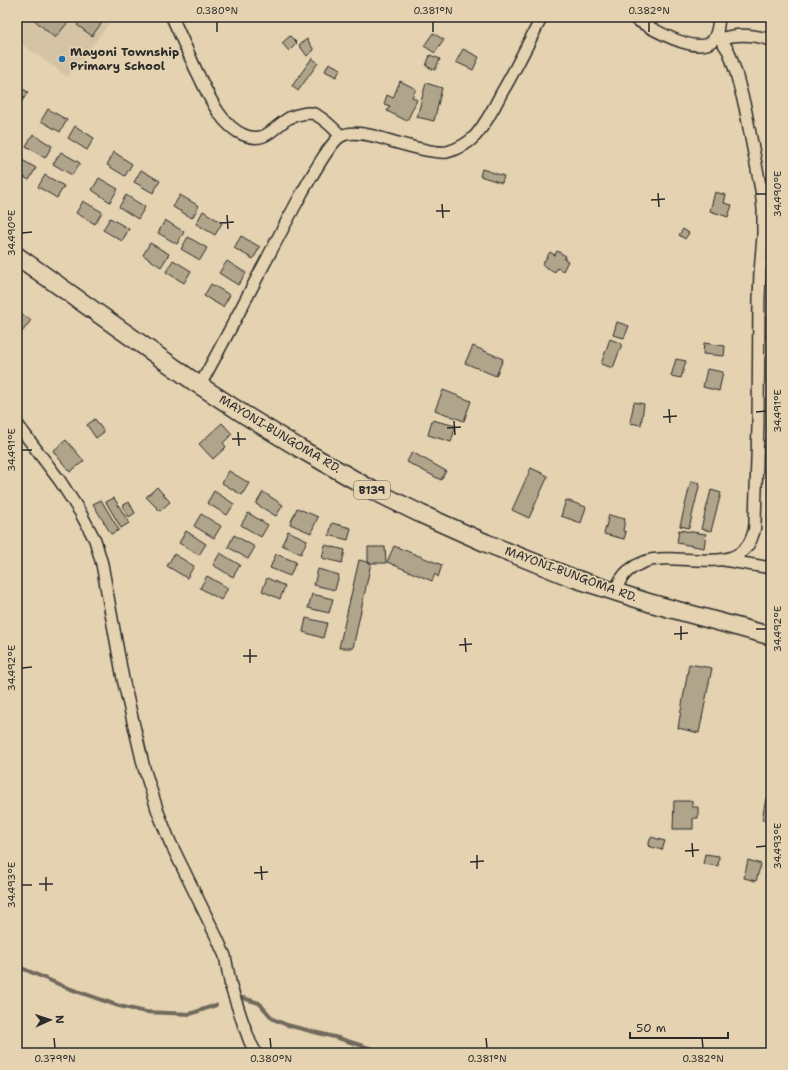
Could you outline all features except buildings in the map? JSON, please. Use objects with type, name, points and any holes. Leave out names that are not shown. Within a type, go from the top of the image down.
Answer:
[{"type":"main road","name":"MAYONI-BUNGOMA RD.","points":[[17,256],[200,385],[299,448],[374,491],[486,543],[573,578],[671,609],[771,636]]},
{"type":"street","points":[[172,17],[217,111],[228,124],[239,132],[250,136],[265,136],[288,119],[309,113],[318,116],[341,136]]},
{"type":"street","points":[[200,385],[316,169],[334,142],[341,136],[357,134],[369,135],[435,152],[455,150],[465,145],[475,136],[488,118],[510,80],[542,17]]},
{"type":"street","points":[[632,17],[675,40],[690,44],[708,44],[719,36],[743,35],[771,40]]},
{"type":"street","points":[[615,591],[627,572],[649,560],[709,561],[733,557],[749,544],[753,534],[755,521],[758,427],[759,293],[763,209],[761,190],[745,107],[729,52],[719,36],[719,17]]},
{"type":"street","points":[[17,424],[60,481],[80,512],[95,540],[102,564],[123,679],[144,768],[158,812],[170,842],[217,938],[224,956],[231,988],[242,1023],[256,1053]]},
{"type":"street","points":[[722,559],[771,568]]},
{"type":"shaded area","name":"Mayoni Township Primary School","points":[[17,17],[114,17],[68,77],[17,41]]},
{"type":"waterway","points":[[17,966],[65,987],[119,1006],[146,1012],[190,1014],[216,1005]]},
{"type":"waterway","points":[[243,998],[259,1003],[273,1019],[287,1025],[338,1038],[385,1053]]},
{"type":"place","name":"Mayoni Township Primary School","points":[[62,59]]}]
